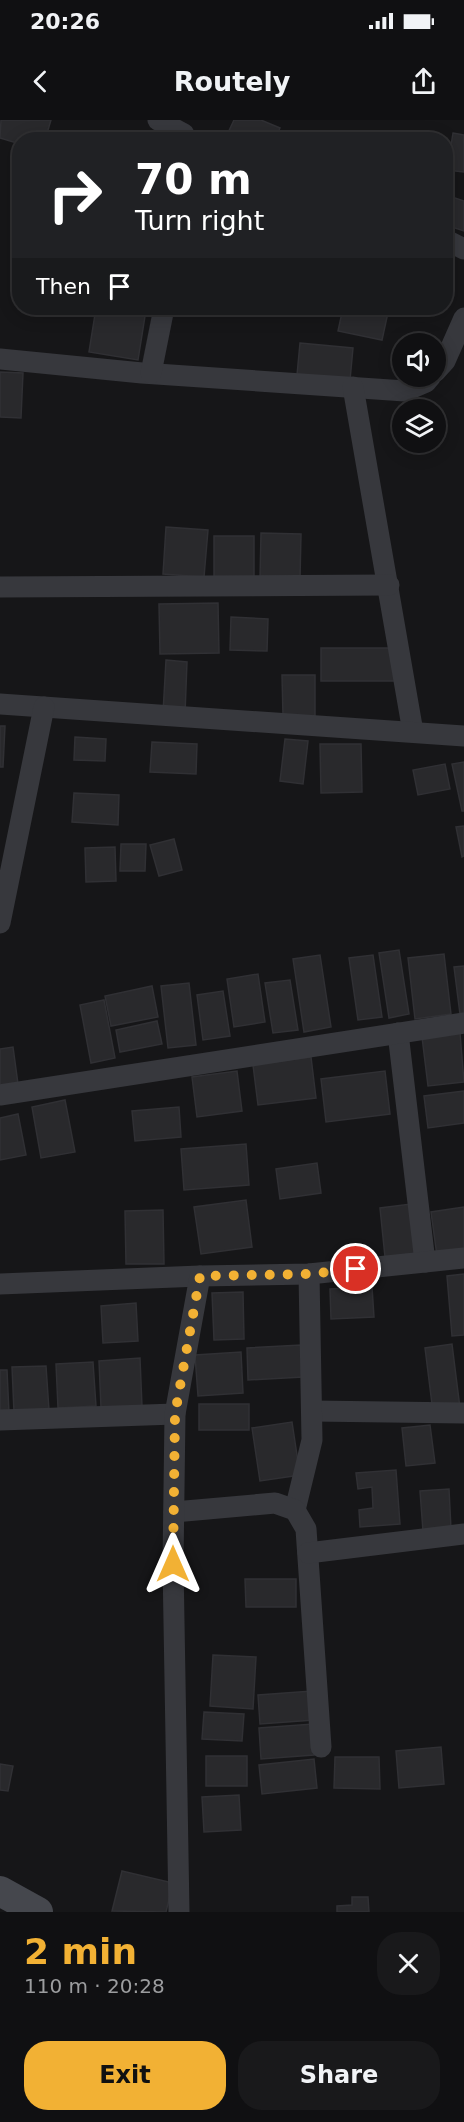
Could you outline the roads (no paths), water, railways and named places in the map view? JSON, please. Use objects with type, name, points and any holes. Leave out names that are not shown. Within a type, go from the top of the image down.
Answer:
[{"type":"street","points":[[158,120],[180,132]]},
{"type":"street","points":[[151,374],[163,315]]},
{"type":"street","points":[[446,360],[464,318]]},
{"type":"street","points":[[0,359],[151,374],[405,391],[414,387]]},
{"type":"street","points":[[353,387],[413,732]]},
{"type":"street","points":[[0,587],[388,585]]},
{"type":"street","points":[[0,704],[464,736]]},
{"type":"street","points":[[0,923],[44,707]]},
{"type":"street","points":[[0,1095],[464,1023]]},
{"type":"street","points":[[398,1033],[425,1262]]},
{"type":"street","points":[[0,1284],[309,1274],[464,1258]]},
{"type":"street","points":[[295,1510],[312,1440],[309,1274]]},
{"type":"street","points":[[179,1912],[175,1414],[200,1276]]},
{"type":"street","points":[[312,1411],[464,1413]]},
{"type":"street","points":[[0,1420],[175,1414]]},
{"type":"street","points":[[174,1512],[276,1503],[295,1510],[306,1529],[321,1747]]},
{"type":"street","points":[[308,1553],[464,1534]]},
{"type":"street","points":[[0,1891],[38,1912]]}]
